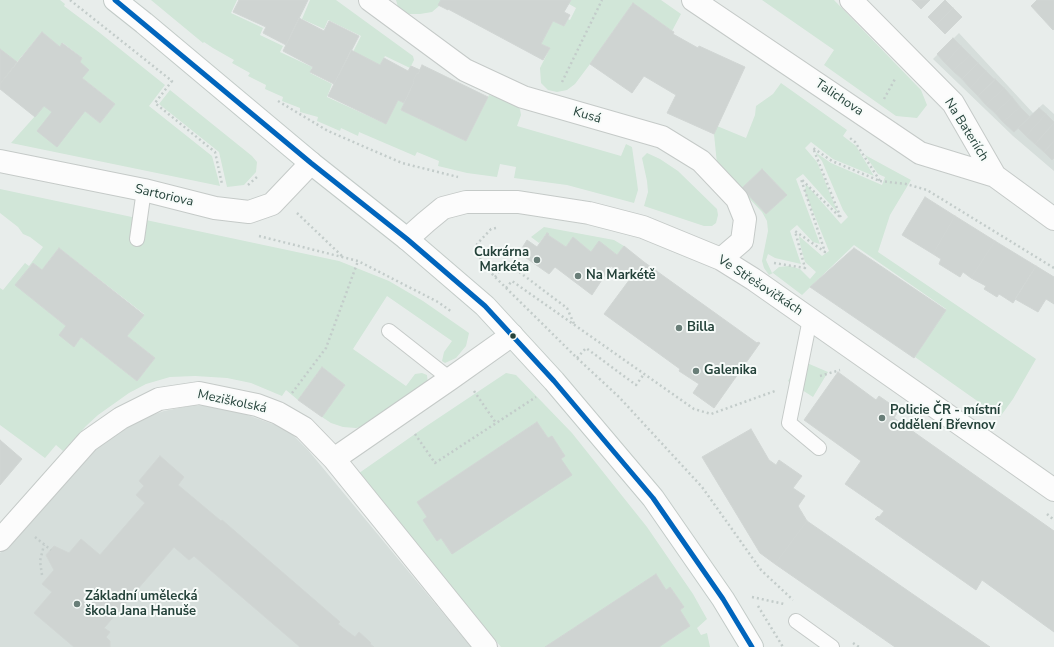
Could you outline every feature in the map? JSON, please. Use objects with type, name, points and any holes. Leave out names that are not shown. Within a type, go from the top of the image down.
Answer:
[{"type":"street","points":[[115,0],[311,163],[407,239],[485,306],[554,381],[653,498],[723,599],[752,647]]},
{"type":"street","name":"Kusá","points":[[370,0],[465,70],[523,97],[662,137],[701,161],[737,199],[745,219],[742,241],[720,259]]},
{"type":"street","name":"Talichova","points":[[693,0],[920,153],[995,176]]},
{"type":"street","name":"Na Bateriích","points":[[851,0],[952,103],[995,176],[1054,219]]},
{"type":"street","name":"Sartoriova","points":[[0,161],[144,190],[215,208],[249,212],[272,204],[311,163]]},
{"type":"street","name":"Ve Střešovičkách","points":[[407,239],[443,208],[466,202],[518,202],[589,213],[643,227],[720,259],[753,279],[1054,490]]},
{"type":"street","points":[[334,459],[512,335]]},
{"type":"street","name":"Meziškolská","points":[[0,540],[88,441],[121,418],[159,399],[199,393],[257,405],[278,412],[304,428],[334,459],[486,647]]},
{"type":"lane","points":[[137,239],[144,190]]},
{"type":"lane","points":[[810,319],[789,423],[819,448]]},
{"type":"lane","points":[[389,331],[450,379]]},
{"type":"lane","points":[[796,621],[832,647]]},
{"type":"path","points":[[70,0],[172,81],[155,103],[215,152],[224,191]]},
{"type":"path","points":[[550,106],[602,0]]},
{"type":"path","points":[[872,120],[907,57]]},
{"type":"path","points":[[272,98],[328,131],[402,163],[460,178]]},
{"type":"path","points":[[848,135],[855,142],[880,181]]},
{"type":"path","points":[[753,279],[775,262],[805,268],[795,231],[825,252],[801,179],[841,218],[813,148],[832,161],[880,181],[906,184],[928,190],[1054,268]]},
{"type":"path","points":[[248,186],[258,176]]},
{"type":"path","points":[[292,208],[343,257]]},
{"type":"path","points":[[497,228],[491,229],[478,244],[481,262],[494,278],[619,397],[702,487],[761,570],[797,603]]},
{"type":"path","points":[[252,234],[358,261],[438,302],[456,315]]},
{"type":"path","points":[[289,397],[326,348],[358,261]]},
{"type":"path","points":[[494,278],[506,262],[567,308],[575,326]]},
{"type":"path","points":[[506,288],[512,281],[694,409],[711,414],[850,367],[863,357]]},
{"type":"path","points":[[577,358],[586,348],[636,384],[644,374]]},
{"type":"path","points":[[474,391],[496,423]]},
{"type":"path","points":[[414,432],[435,464],[542,393]]},
{"type":"path","points":[[1041,511],[1054,520]]},
{"type":"path","points":[[42,575],[40,561],[44,544]]},
{"type":"path","points":[[754,598],[783,647]]},
{"type":"path","points":[[852,643],[859,647]]},
{"type":"shaded area","points":[[959,33],[1033,113],[1043,104],[1054,114],[1054,171],[1013,136],[933,59]]},
{"type":"shaded area","points":[[194,405],[217,407],[242,413],[278,426],[293,435],[308,450],[471,647],[0,647],[0,553],[93,447],[122,426],[164,411]]},
{"type":"green space","points":[[0,0],[60,0],[65,4],[64,6],[165,85],[149,106],[212,156],[220,186],[11,143],[44,106],[85,111],[100,123],[115,104],[82,78],[80,62],[82,58],[63,43],[60,47],[42,32],[17,62],[0,49]]},
{"type":"green space","points":[[151,0],[237,0],[231,13],[263,28],[260,35],[283,46],[280,52],[312,67],[310,73],[332,84],[327,97],[386,124],[398,100],[404,103],[401,110],[466,141],[489,95],[511,101],[520,109],[521,115],[517,126],[621,156],[626,144],[632,147],[637,182],[638,190],[634,203],[567,185],[514,178],[516,167],[500,164],[497,177],[467,173],[438,166],[439,161],[417,152],[415,156],[359,132],[358,136],[341,128],[340,131],[317,121],[318,117],[300,112],[300,108],[282,101],[283,97],[265,89],[266,85],[248,76],[250,73],[232,63],[234,60],[204,42],[203,43]]},
{"type":"green space","points":[[310,0],[336,0],[413,56],[414,60],[410,68],[385,56],[380,65],[353,52],[361,36],[328,20],[324,29],[302,19]]},
{"type":"green space","points":[[396,0],[441,0],[439,6],[432,12],[408,14],[398,7]]},
{"type":"green space","points":[[571,0],[661,0],[681,14],[672,31],[633,3],[575,84],[567,90],[557,92],[548,90],[541,83],[540,68],[550,48],[541,44],[553,21],[564,26],[568,19],[570,20],[576,8],[569,4]]},
{"type":"green space","points":[[762,0],[834,0],[921,90],[927,105],[917,118],[896,116],[824,65],[834,50]]},
{"type":"green space","points":[[781,83],[847,130],[843,136],[856,146],[874,176],[833,159],[811,142],[805,148],[817,162],[838,213],[803,174],[796,179],[820,244],[813,242],[797,225],[790,231],[801,264],[775,258],[768,254],[766,260],[772,273],[779,267],[789,266],[800,269],[810,279],[816,272],[805,262],[799,236],[822,256],[829,251],[805,192],[806,184],[841,224],[848,217],[843,210],[822,161],[815,152],[831,163],[882,185],[885,177],[878,174],[865,155],[911,180],[890,215],[878,252],[1036,359],[1013,399],[1000,417],[915,357],[946,309],[854,245],[802,295],[773,273],[769,275],[764,268],[762,261],[768,231],[767,221],[762,212],[717,164],[714,134],[717,126],[746,138],[755,115],[756,106],[773,94]],"holes":[[[762,169],[787,195],[766,214],[742,188]]]},
{"type":"green space","points":[[170,90],[252,156],[257,162],[256,172],[244,185],[227,187],[219,152],[159,104]]},
{"type":"green space","points":[[647,153],[660,159],[678,171],[717,209],[718,215],[716,223],[712,226],[704,226],[644,206],[648,192],[642,158]]},
{"type":"green space","points":[[0,189],[339,261],[389,281],[423,301],[469,333],[466,346],[456,358],[445,363],[442,361],[444,352],[452,341],[387,296],[353,349],[406,386],[415,374],[422,373],[427,375],[428,384],[368,425],[356,428],[343,427],[331,423],[322,417],[345,385],[322,367],[298,400],[286,390],[282,396],[251,383],[227,378],[195,376],[170,377],[146,384],[129,393],[98,415],[63,451],[56,445],[45,458],[0,425],[0,288],[3,290],[25,263],[29,266],[43,247],[30,237],[23,234],[18,227],[0,213]],"holes":[[[59,248],[144,314],[127,336],[155,358],[137,381],[81,337],[74,347],[66,326],[16,285],[33,263],[42,270]]]},
{"type":"green space","points":[[544,227],[614,240],[624,246],[617,255],[599,242],[591,252],[573,237],[566,247],[547,233],[539,243],[531,237]]},
{"type":"green space","points":[[800,360],[828,372],[813,397],[788,381]]},
{"type":"green space","points":[[506,373],[516,375],[572,433],[647,527],[693,594],[707,619],[697,628],[701,635],[707,633],[710,647],[659,647],[690,626],[680,610],[684,607],[670,587],[666,590],[656,574],[545,647],[501,647],[444,578],[352,478]],"holes":[[[537,422],[548,438],[552,436],[565,456],[452,553],[441,538],[438,540],[427,517],[417,502]]]},
{"type":"building","points":[[239,0],[308,0],[286,45],[263,33],[266,27],[233,12]]},
{"type":"building","points":[[441,0],[571,0],[564,12],[570,15],[564,26],[553,21],[541,44],[550,48],[543,60],[438,5]]},
{"type":"building","points":[[912,0],[930,0],[921,9]]},
{"type":"building","points":[[945,0],[953,8],[936,25],[928,17]]},
{"type":"building","points":[[1037,0],[1054,0],[1053,30],[1031,6]]},
{"type":"building","points":[[633,3],[674,32],[673,34],[698,48],[699,46],[745,67],[714,134],[667,113],[676,95],[644,76],[632,93],[590,64]]},
{"type":"building","points":[[953,8],[962,17],[945,34],[936,25]]},
{"type":"building","points":[[299,18],[324,31],[329,21],[359,36],[334,84],[310,72],[313,67],[283,51]]},
{"type":"building","points":[[42,32],[60,47],[62,43],[82,58],[80,62],[89,70],[82,78],[115,104],[100,123],[85,111],[57,147],[37,131],[52,112],[44,106],[35,117],[0,89],[0,84]]},
{"type":"building","points":[[953,38],[961,46],[945,63],[937,54]]},
{"type":"building","points":[[961,46],[970,55],[953,71],[945,63]]},
{"type":"building","points":[[0,49],[17,62],[0,84]]},
{"type":"building","points":[[351,50],[380,65],[384,58],[408,71],[411,66],[420,70],[413,81],[414,82],[404,103],[398,100],[386,124],[328,96]]},
{"type":"building","points":[[970,55],[978,63],[962,79],[953,71]]},
{"type":"building","points":[[978,63],[986,71],[970,88],[962,79]]},
{"type":"building","points":[[422,65],[488,97],[466,141],[401,110],[414,82],[413,81]]},
{"type":"building","points":[[986,71],[995,80],[978,96],[970,88]]},
{"type":"building","points":[[995,79],[1004,88],[986,105],[978,96]]},
{"type":"building","points":[[1004,88],[1012,97],[995,113],[986,105]]},
{"type":"building","points":[[1012,97],[1020,107],[1003,122],[995,113]]},
{"type":"building","points":[[1020,107],[1030,117],[1014,132],[1003,122]]},
{"type":"building","points":[[1039,108],[1046,114],[1026,136],[1018,128]]},
{"type":"building","points":[[1046,114],[1054,123],[1035,144],[1026,136]]},
{"type":"building","points":[[1054,123],[1054,141],[1044,152],[1035,144]]},
{"type":"building","points":[[1054,141],[1054,158],[1052,160],[1044,152]]},
{"type":"building","points":[[762,169],[787,195],[766,214],[742,188]]},
{"type":"building","points":[[925,197],[955,216],[933,254],[902,235]]},
{"type":"building","points":[[955,216],[995,241],[971,278],[963,272],[960,277],[939,264],[941,259],[933,254]]},
{"type":"building","name":"Billa","points":[[547,233],[566,247],[573,237],[591,252],[599,241],[617,255],[624,246],[757,343],[760,343],[714,408],[693,393],[699,384],[679,371],[680,369],[604,314],[630,279],[611,266],[592,295],[555,267],[549,274],[519,253],[527,240],[537,247]]},
{"type":"building","points":[[995,241],[1036,266],[1013,303],[999,294],[997,297],[984,289],[986,286],[971,278]]},
{"type":"building","points":[[59,248],[144,315],[127,336],[155,358],[137,381],[81,337],[74,347],[59,335],[66,326],[15,285],[33,263],[42,270]]},
{"type":"building","points":[[854,248],[946,310],[914,358],[810,287]]},
{"type":"building","points":[[1036,266],[1054,277],[1054,304],[1046,299],[1038,312],[1015,299]]},
{"type":"building","points":[[322,367],[345,385],[322,417],[298,400]]},
{"type":"building","points":[[838,372],[876,400],[879,396],[899,410],[894,418],[1054,531],[1054,632],[982,580],[976,590],[875,519],[884,511],[845,484],[861,461],[804,420]]},
{"type":"building","points":[[537,422],[548,438],[552,436],[565,456],[561,459],[572,475],[452,554],[441,538],[437,541],[423,520],[427,517],[417,502]]},
{"type":"building","points":[[751,429],[769,460],[776,465],[779,460],[802,476],[793,488],[805,496],[798,506],[807,521],[775,564],[760,553],[702,457]]},
{"type":"building","points":[[0,440],[22,459],[0,485]]},
{"type":"building","points":[[160,456],[184,477],[178,485],[221,521],[222,520],[340,622],[338,624],[355,637],[359,632],[374,647],[300,647],[194,556],[189,560],[174,547],[104,628],[110,632],[106,637],[110,641],[110,647],[74,647],[34,613],[52,592],[42,584],[54,570],[46,555],[54,546],[69,553],[81,539],[100,555],[145,503],[136,495],[144,486],[139,481]]},
{"type":"building","points":[[807,521],[990,647],[895,647],[775,564]]},
{"type":"building","points":[[656,574],[666,590],[670,587],[684,607],[680,610],[690,626],[659,647],[545,647]]},
{"type":"transit line","points":[[115,0],[311,163],[407,239],[485,306],[554,381],[653,498],[723,599],[752,647]]},
{"type":"place","name":"Cukrárna Markéta","points":[[537,260]]},
{"type":"place","name":"Na Markétě","points":[[578,276]]},
{"type":"place","name":"Billa","points":[[679,328]]},
{"type":"place","name":"Galenika","points":[[696,371]]},
{"type":"place","name":"Policie ČR - místní oddělení Břevnov","points":[[882,418]]},
{"type":"place","name":"Základní umělecká škola Jana Hanuše","points":[[77,604]]}]
